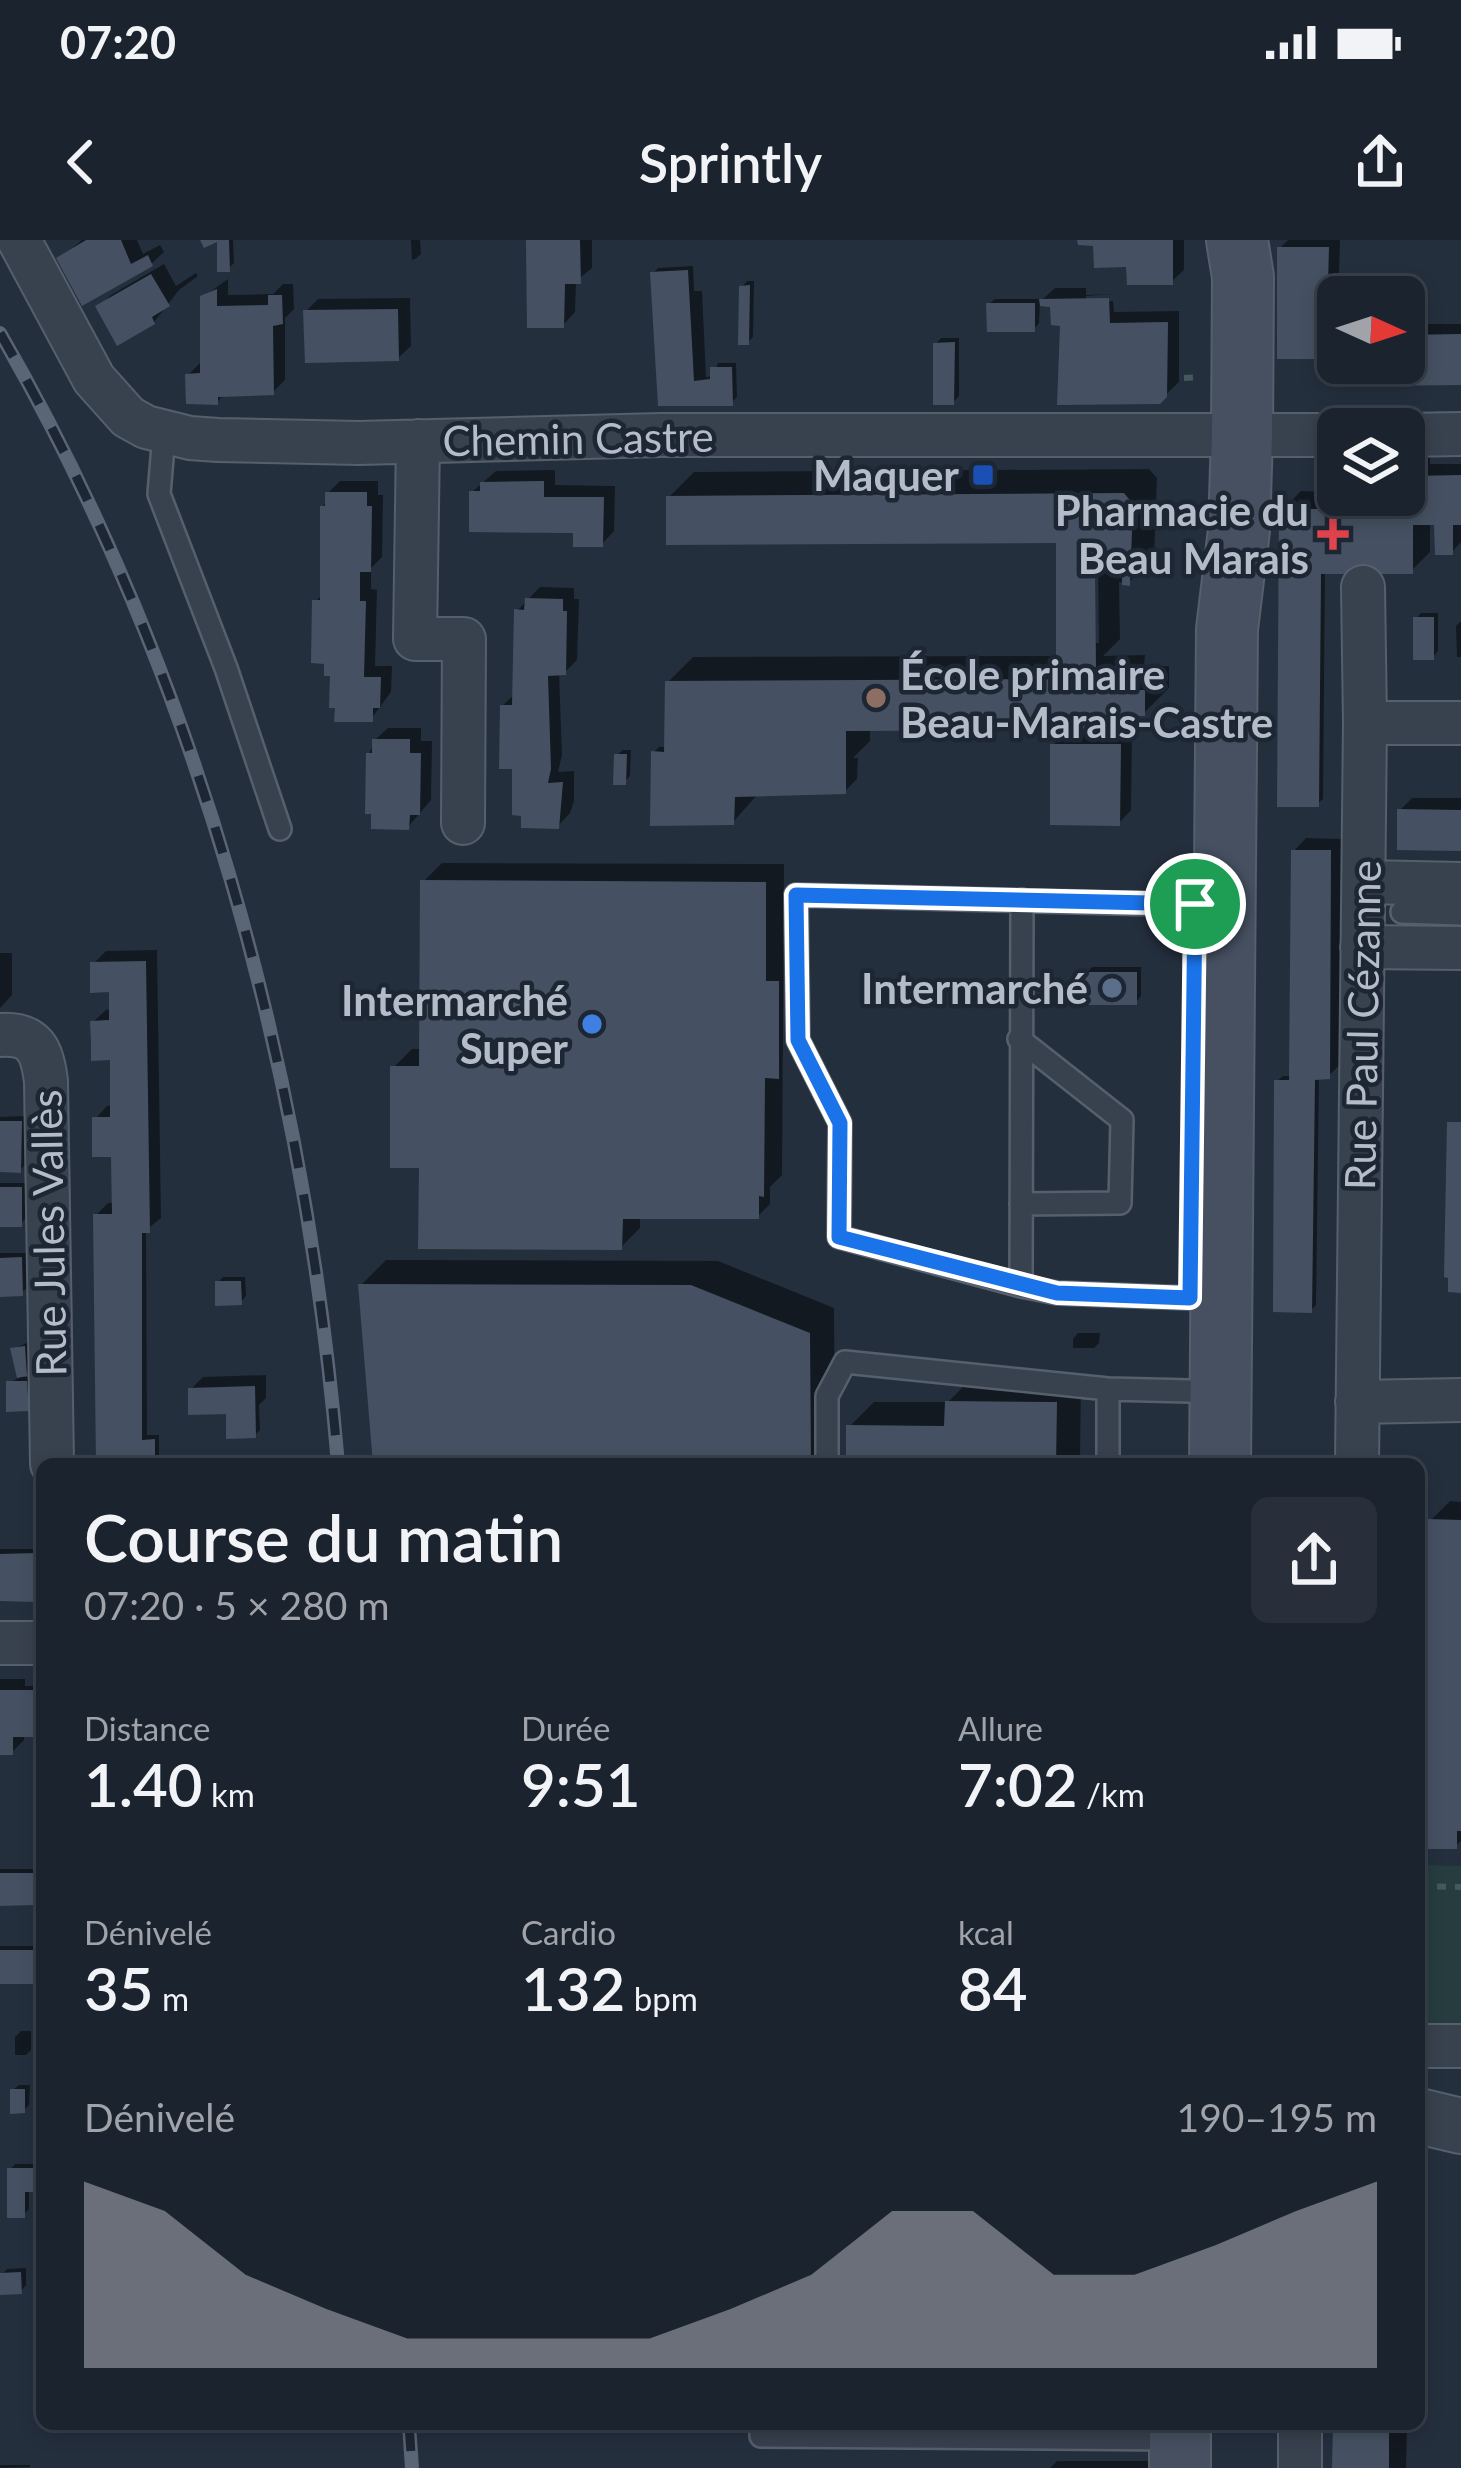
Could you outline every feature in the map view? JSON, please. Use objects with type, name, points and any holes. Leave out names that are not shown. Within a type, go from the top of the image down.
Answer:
[{"type":"main road","points":[[1202,240],[1221,435],[1239,530],[1227,629],[1220,1458]]},
{"type":"main road","points":[[1189,1458],[1195,904],[1221,435],[1244,277],[1237,240]]},
{"type":"street","name":"Chemin Castre","points":[[19,240],[102,388],[128,417],[164,434],[218,440],[418,441],[661,435],[1317,435]]},
{"type":"street","points":[[1425,435],[1461,434]]},
{"type":"street","points":[[418,441],[415,639],[464,639],[463,823]]},
{"type":"street","name":"Rue Paul Cézanne","points":[[1357,1458],[1364,587]]},
{"type":"street","points":[[1365,723],[1461,723]]},
{"type":"street","points":[[1364,882],[1461,884]]},
{"type":"street","points":[[1362,947],[1461,948]]},
{"type":"street","name":"Rue Jules Vallès","points":[[0,1035],[30,1038],[42,1051],[46,1081],[52,1458]]},
{"type":"street","points":[[1357,1402],[1461,1400]]},
{"type":"street","points":[[0,1643],[36,1643]]},
{"type":"street","points":[[1425,2046],[1461,2046]]},
{"type":"street","points":[[1425,2117],[1461,2126]]},
{"type":"street","points":[[1300,2430],[1300,2468]]},
{"type":"lane","points":[[164,434],[159,494],[226,668],[280,829]]},
{"type":"lane","points":[[1190,1298],[1057,1293],[839,1237],[840,1123],[798,1040],[796,895],[1195,904]]},
{"type":"lane","points":[[1022,900],[1022,1286]]},
{"type":"lane","points":[[1402,912],[1461,914]]},
{"type":"lane","points":[[1019,1039],[1122,1120],[1120,1203],[1021,1204]]},
{"type":"lane","points":[[827,1458],[827,1396],[845,1361],[1108,1390],[1190,1391]]},
{"type":"lane","points":[[1108,1390],[1108,1458]]},
{"type":"lane","points":[[761,2430],[761,2436],[1192,2445]]},
{"type":"path","points":[[1425,1886],[1461,1887]]},
{"type":"green space","points":[[1425,1865],[1461,1866],[1461,2025],[1425,2025]]},
{"type":"building","points":[[86,240],[121,240],[131,264],[148,255],[153,266],[82,306],[56,258]]},
{"type":"building","points":[[200,240],[229,240],[230,272],[217,272],[217,242],[204,248]]},
{"type":"building","points":[[526,240],[580,240],[581,284],[565,284],[564,328],[527,328]]},
{"type":"building","points":[[1077,240],[1173,240],[1173,285],[1127,285],[1126,267],[1094,268],[1093,246],[1078,245]]},
{"type":"building","points":[[1277,247],[1329,247],[1328,276],[1317,276],[1317,359],[1277,359]]},
{"type":"building","points":[[688,270],[694,381],[710,379],[710,367],[732,367],[733,406],[658,406],[650,272]]},
{"type":"building","points":[[151,274],[170,306],[152,317],[155,324],[117,346],[95,306]]},
{"type":"building","points":[[750,285],[749,345],[738,345],[739,286]]},
{"type":"building","points":[[217,289],[217,306],[268,305],[268,295],[282,295],[283,324],[273,326],[274,395],[218,397],[218,405],[186,404],[185,374],[200,373],[200,296]]},
{"type":"building","points":[[1109,298],[1110,323],[1168,322],[1167,397],[1160,404],[1057,405],[1060,326],[1051,325],[1050,307],[1040,306],[1039,299]]},
{"type":"building","points":[[986,303],[1035,303],[1035,332],[987,332]]},
{"type":"building","points":[[398,309],[399,361],[305,363],[303,310]]},
{"type":"building","points":[[1461,334],[1461,385],[1373,386],[1425,384],[1425,335]]},
{"type":"building","points":[[955,342],[954,405],[933,405],[933,343]]},
{"type":"building","points":[[1461,475],[1461,525],[1453,525],[1453,555],[1435,555],[1434,525],[1413,525],[1413,574],[1321,574],[1319,807],[1277,807],[1279,509],[1317,509],[1317,516],[1425,516],[1425,476]]},
{"type":"building","points":[[544,481],[544,497],[604,497],[603,547],[573,547],[573,533],[469,532],[469,491],[480,491],[480,482]]},
{"type":"building","points":[[325,492],[367,492],[367,506],[372,506],[371,572],[360,572],[360,601],[366,601],[364,677],[381,677],[380,708],[373,708],[373,722],[334,722],[335,708],[329,708],[330,676],[324,676],[324,664],[311,663],[312,600],[320,600],[320,506],[325,506]]},
{"type":"building","points":[[1124,493],[1133,504],[1130,586],[1122,585],[1122,569],[1095,570],[1096,667],[1056,667],[1056,543],[666,545],[666,496]]},
{"type":"building","points":[[525,598],[563,599],[563,611],[567,611],[566,675],[548,676],[548,783],[563,782],[559,829],[521,828],[521,816],[512,815],[512,769],[499,769],[500,705],[512,705],[514,609],[524,610]]},
{"type":"building","points":[[1413,617],[1434,617],[1434,660],[1413,660]]},
{"type":"building","points":[[1121,666],[1121,690],[1145,690],[1145,716],[1121,716],[1120,730],[846,731],[846,794],[735,797],[734,825],[650,826],[651,751],[664,752],[665,681],[1095,679],[1096,667]]},
{"type":"building","points":[[372,739],[410,739],[410,753],[421,753],[420,815],[410,815],[409,830],[371,829],[371,814],[365,814],[366,753],[372,753]]},
{"type":"building","points":[[1050,744],[1121,744],[1120,826],[1050,825]]},
{"type":"building","points":[[614,754],[627,754],[626,785],[613,785]]},
{"type":"building","points":[[1397,809],[1461,810],[1461,851],[1397,850]]},
{"type":"building","points":[[1291,850],[1331,850],[1330,1079],[1315,1080],[1312,1313],[1273,1312],[1274,1080],[1289,1080]]},
{"type":"building","name":"Intermarché Super","points":[[420,880],[766,882],[766,981],[779,981],[779,1079],[765,1078],[764,1197],[759,1196],[759,1219],[623,1219],[622,1250],[418,1249],[419,1168],[390,1168],[390,1066],[419,1066]]},
{"type":"building","points":[[146,961],[150,1233],[142,1233],[142,1440],[155,1439],[155,1458],[96,1458],[93,1214],[112,1214],[111,1157],[92,1157],[92,1117],[110,1117],[110,1060],[91,1061],[90,1021],[109,1020],[109,992],[90,993],[90,962]]},
{"type":"building","points":[[1084,972],[1137,972],[1137,1005],[1084,1005]]},
{"type":"building","points":[[0,1121],[22,1121],[21,1173],[0,1172]]},
{"type":"building","points":[[1447,1122],[1461,1122],[1461,1293],[1448,1292],[1448,1278],[1444,1277]]},
{"type":"building","points":[[0,1187],[22,1187],[22,1227],[0,1227]]},
{"type":"building","points":[[22,1257],[23,1296],[0,1297],[0,1258]]},
{"type":"building","points":[[215,1281],[241,1281],[242,1305],[215,1306]]},
{"type":"building","points":[[358,1284],[691,1285],[810,1333],[811,1458],[372,1458]]},
{"type":"building","points":[[25,1346],[27,1376],[17,1378],[10,1348]]},
{"type":"building","points":[[6,1381],[27,1381],[29,1411],[6,1412]]},
{"type":"building","points":[[255,1386],[256,1438],[226,1439],[226,1414],[188,1415],[188,1388]]},
{"type":"building","points":[[945,1401],[1057,1402],[1056,1458],[846,1458],[846,1425],[944,1426]]},
{"type":"building","points":[[1428,1519],[1461,1520],[1461,1831],[1457,1831],[1457,1849],[1426,1849]]},
{"type":"building","points":[[35,1553],[35,1602],[0,1601],[0,1554]]},
{"type":"building","points":[[0,1690],[36,1690],[36,1737],[13,1737],[13,1755],[0,1755]]},
{"type":"building","points":[[0,1873],[33,1873],[34,1905],[0,1906]]},
{"type":"building","points":[[0,1950],[34,1950],[35,1984],[0,1984]]},
{"type":"building","points":[[10,2089],[25,2089],[25,2113],[10,2114]]},
{"type":"building","points":[[7,2168],[35,2168],[36,2192],[25,2192],[25,2218],[7,2218]]},
{"type":"building","points":[[21,2272],[22,2294],[0,2295],[0,2273]]},
{"type":"building","points":[[1333,2430],[1389,2430],[1389,2468],[1332,2468]]},
{"type":"railway","points":[[0,333],[70,464],[132,599],[185,738],[231,880],[269,1024],[299,1170],[337,1458]]},
{"type":"railway","points":[[409,2430],[412,2468]]},
{"type":"place","name":"Maquer","points":[[983,475]]},
{"type":"place","name":"Pharmacie du Beau Marais","points":[[1333,534]]},
{"type":"place","name":"École primaire Beau-Marais-Castre","points":[[876,698]]},
{"type":"place","name":"Intermarché","points":[[1112,988]]},
{"type":"place","name":"Intermarché Super","points":[[592,1024]]},
{"type":"route","points":[[796,895],[1195,904],[1190,1298],[1057,1293],[839,1237],[840,1123],[798,1040],[796,895]]}]
